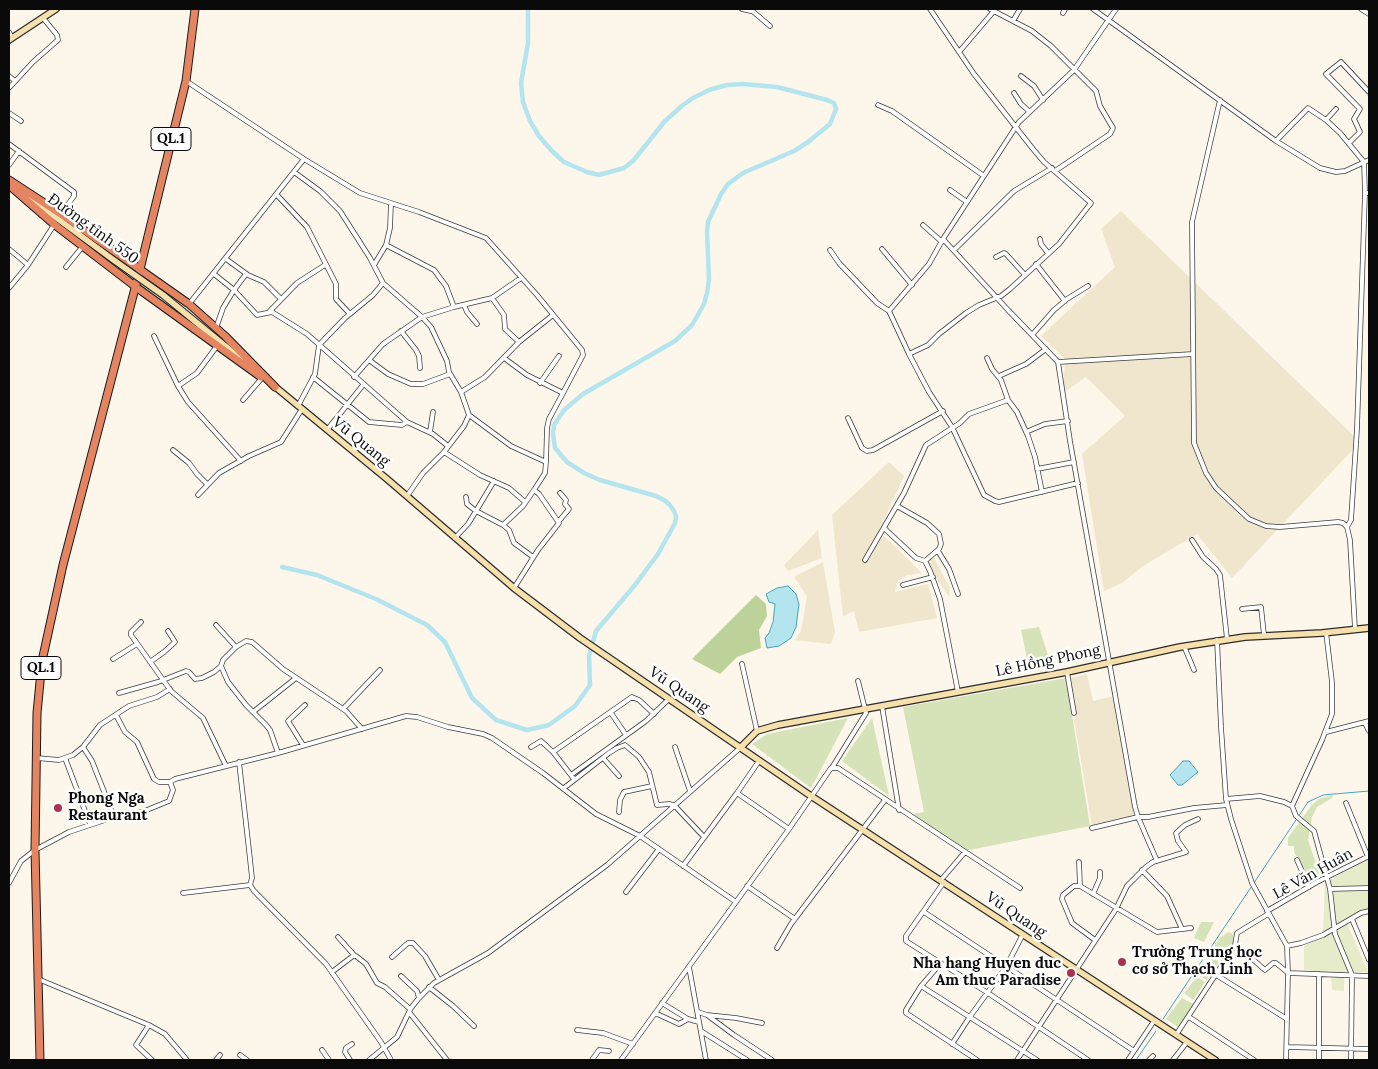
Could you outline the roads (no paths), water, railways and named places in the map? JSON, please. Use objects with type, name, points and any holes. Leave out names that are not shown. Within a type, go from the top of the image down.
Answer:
[{"type":"highway","name":"QL.1","points":[[40,1060],[35,850],[39,681],[45,642],[63,565],[136,287],[186,81],[195,9]]},
{"type":"highway","points":[[9,183],[61,214],[189,304],[275,387]]},
{"type":"highway","points":[[9,183],[55,225],[216,346],[275,387]]},
{"type":"main road","points":[[10,36],[56,9]]},
{"type":"main road","name":"Đường tỉnh 550","points":[[9,183],[163,295]]},
{"type":"main road","name":"Vũ Quang","points":[[163,295],[407,496],[514,588],[580,638],[862,830],[1215,1060]]},
{"type":"main road","name":"Lê Hồng Phong","points":[[740,748],[757,731],[778,725],[1067,672],[1184,646],[1264,635],[1369,628]]},
{"type":"street","points":[[742,9],[750,10],[770,26]]},
{"type":"street","points":[[909,354],[928,346],[939,334],[966,313],[979,305],[997,298],[1048,253],[1068,233],[1092,204],[1076,192],[1044,162],[974,74],[930,9]]},
{"type":"street","points":[[954,250],[1014,191],[1053,169],[1114,130],[1099,103],[1096,91],[1051,46],[1032,31],[990,9]]},
{"type":"street","points":[[1013,21],[1020,9]]},
{"type":"street","points":[[1093,9],[1276,141],[1320,168],[1336,172],[1345,171],[1369,160]]},
{"type":"street","points":[[889,311],[929,264],[942,240],[1016,128],[1074,70],[1116,9]]},
{"type":"street","points":[[1361,9],[1369,14]]},
{"type":"street","points":[[959,52],[994,11]]},
{"type":"street","points":[[9,88],[58,40],[57,35],[43,18]]},
{"type":"street","points":[[1348,143],[1360,132],[1354,119],[1360,110],[1326,74],[1341,62],[1369,92]]},
{"type":"street","points":[[9,76],[15,81]]},
{"type":"street","points":[[1021,76],[1034,86],[1043,100]]},
{"type":"street","points":[[186,81],[356,191],[484,236],[553,315],[583,353],[583,357],[549,419],[545,473],[525,502],[503,525]]},
{"type":"street","points":[[1014,93],[1017,99],[1030,112]]},
{"type":"street","points":[[1220,100],[1192,222],[1194,443],[1206,473],[1216,488],[1244,514],[1259,524],[1280,527],[1338,522],[1343,523],[1347,527],[1350,540],[1355,629]]},
{"type":"street","points":[[878,105],[892,111],[984,176]]},
{"type":"street","points":[[1276,141],[1308,108],[1326,120],[1364,162],[1367,193],[1357,429],[1352,520],[1347,527]]},
{"type":"street","points":[[1326,120],[1336,109]]},
{"type":"street","points":[[9,113],[21,121]]},
{"type":"street","points":[[9,144],[74,192],[74,196],[61,214]]},
{"type":"street","points":[[9,165],[19,152]]},
{"type":"street","points":[[189,304],[304,159]]},
{"type":"street","points":[[294,172],[320,190],[335,205],[374,265],[382,283],[422,317],[433,332],[447,361],[450,374],[461,392],[469,416],[511,446],[546,462]]},
{"type":"street","points":[[950,190],[968,202]]},
{"type":"street","points":[[276,194],[307,227],[336,284],[336,299],[350,314]]},
{"type":"street","points":[[374,265],[386,244],[391,223],[391,203]]},
{"type":"street","points":[[9,288],[55,225]]},
{"type":"street","points":[[923,225],[954,250],[1058,362],[1074,462],[1138,817],[1157,860]]},
{"type":"street","points":[[1040,239],[1041,244],[1048,253]]},
{"type":"street","points":[[386,244],[434,270],[446,286],[454,307]]},
{"type":"street","points":[[66,267],[83,246]]},
{"type":"street","points":[[9,249],[28,264]]},
{"type":"street","points":[[882,249],[912,285]]},
{"type":"street","points":[[830,250],[877,303],[889,311],[929,392],[952,427],[984,495],[999,502],[1078,483]]},
{"type":"street","points":[[996,257],[1004,253],[1006,254],[1025,275]]},
{"type":"street","points":[[226,259],[246,274],[264,282],[281,299]]},
{"type":"street","points":[[1036,264],[1065,301]]},
{"type":"street","points":[[214,274],[260,315],[269,312],[297,283],[325,265]]},
{"type":"street","points":[[216,328],[223,308],[246,274]]},
{"type":"street","points":[[354,377],[383,344],[422,317],[492,298],[521,278]]},
{"type":"street","points":[[198,495],[216,475],[281,442],[300,408],[313,377],[319,345],[350,314],[367,301],[382,283]]},
{"type":"street","points":[[1032,335],[1050,314],[1065,301],[1088,286]]},
{"type":"street","points":[[492,298],[504,315],[506,329],[519,342]]},
{"type":"street","points":[[464,305],[477,324]]},
{"type":"street","points":[[269,312],[302,330],[407,422],[430,432],[448,446]]},
{"type":"street","points":[[461,392],[481,380],[519,342],[553,315]]},
{"type":"street","points":[[401,331],[416,350],[419,356],[420,368]]},
{"type":"street","points":[[154,336],[178,386],[188,402],[241,461]]},
{"type":"street","points":[[178,386],[197,373],[216,346]]},
{"type":"street","points":[[999,376],[1023,366],[1046,349]]},
{"type":"street","points":[[1058,362],[1193,354]]},
{"type":"street","points":[[540,382],[559,356]]},
{"type":"street","points":[[504,358],[524,373],[563,393]]},
{"type":"street","points":[[987,358],[992,369],[999,376],[1008,400],[1017,412],[1033,449],[1042,492]]},
{"type":"street","points":[[369,360],[388,374],[411,384],[423,384],[450,374]]},
{"type":"street","points":[[313,377],[369,422],[402,425],[407,422]]},
{"type":"street","points":[[243,400],[262,378]]},
{"type":"street","points":[[326,430],[348,406],[363,385]]},
{"type":"street","points":[[865,560],[906,489],[924,447],[971,413],[1008,400]]},
{"type":"street","points":[[848,418],[862,448],[865,451],[870,451],[943,411]]},
{"type":"street","points":[[430,432],[433,412]]},
{"type":"street","points":[[407,496],[424,473],[444,452],[464,426],[469,416]]},
{"type":"street","points":[[1026,432],[1048,423],[1068,421]]},
{"type":"street","points":[[173,450],[189,463],[207,484]]},
{"type":"street","points":[[444,452],[480,475],[509,488],[525,502]]},
{"type":"street","points":[[1038,469],[1074,462]]},
{"type":"street","points":[[455,538],[468,524],[494,481]]},
{"type":"street","points":[[534,490],[559,521]]},
{"type":"street","points":[[514,588],[533,557],[569,509],[565,504],[566,500],[560,493]]},
{"type":"street","points":[[466,497],[467,504],[476,511],[510,530],[514,543],[533,557]]},
{"type":"street","points":[[897,506],[937,530],[941,541],[940,547],[938,551],[925,561]]},
{"type":"street","points":[[884,528],[916,558],[925,561],[933,577],[940,599],[958,692]]},
{"type":"street","points":[[1192,540],[1220,575],[1227,639]]},
{"type":"street","points":[[938,551],[949,569],[958,594]]},
{"type":"street","points":[[903,585],[933,577]]},
{"type":"street","points":[[1242,609],[1261,608],[1264,635]]},
{"type":"street","points":[[141,622],[130,633],[177,698],[203,718],[226,766]]},
{"type":"street","points":[[216,625],[236,647]]},
{"type":"street","points":[[150,662],[175,642],[168,631]]},
{"type":"street","points":[[1326,632],[1333,708],[1326,732],[1292,806],[1296,816],[1314,831],[1330,889],[1334,929],[1352,975],[1351,1060]]},
{"type":"street","points":[[1217,640],[1227,804],[1253,885],[1288,946],[1286,1060]]},
{"type":"street","points":[[119,693],[164,680],[186,671],[196,679],[202,678],[214,672],[236,647],[246,641],[252,642],[283,669],[344,709],[362,729]]},
{"type":"street","points":[[113,659],[137,644]]},
{"type":"street","points":[[1184,646],[1194,670]]},
{"type":"street","points":[[742,664],[757,731]]},
{"type":"street","points":[[220,666],[230,686],[270,730],[278,753]]},
{"type":"street","points":[[344,709],[380,670]]},
{"type":"street","points":[[1067,672],[1074,712]]},
{"type":"street","points":[[253,712],[296,678]]},
{"type":"street","points":[[834,767],[832,766],[866,713],[858,680]]},
{"type":"street","points":[[36,758],[51,760],[65,758],[76,753],[83,747],[95,729],[129,706],[157,697],[170,689]]},
{"type":"street","points":[[553,752],[634,697],[654,714]]},
{"type":"street","points":[[571,775],[654,714],[669,699]]},
{"type":"street","points":[[304,745],[288,721],[305,705]]},
{"type":"street","points":[[882,706],[899,810]]},
{"type":"street","points":[[611,713],[626,735]]},
{"type":"street","points":[[116,715],[125,732],[137,742],[154,779],[159,782],[170,782],[175,779],[278,753],[401,717],[411,716],[448,727],[483,734],[492,738],[564,788],[596,814],[640,836],[736,902]]},
{"type":"street","points":[[1326,732],[1367,722],[1369,731]]},
{"type":"street","points":[[531,747],[542,741],[574,779]]},
{"type":"street","points":[[564,788],[602,758],[617,748],[626,745],[644,763],[649,772],[657,805],[674,805],[704,837]]},
{"type":"street","points":[[83,747],[92,761],[114,817]]},
{"type":"street","points":[[675,747],[690,792]]},
{"type":"street","points":[[369,1060],[398,1037],[410,1010],[429,987],[488,953],[607,865],[740,748]]},
{"type":"street","points":[[65,758],[90,824]]},
{"type":"street","points":[[602,758],[619,776]]},
{"type":"street","points":[[683,866],[738,793],[759,761]]},
{"type":"street","points":[[239,762],[252,878],[250,885],[332,972],[385,1048],[391,1060]]},
{"type":"street","points":[[621,1060],[789,829],[831,768],[834,767]]},
{"type":"street","points":[[834,767],[1020,888]]},
{"type":"street","points":[[9,883],[21,861],[35,850],[69,832],[114,817],[142,812],[169,801],[173,790],[170,782]]},
{"type":"street","points":[[619,812],[620,800],[624,792],[652,786]]},
{"type":"street","points":[[738,793],[789,829]]},
{"type":"street","points":[[1226,799],[1260,796],[1292,806]]},
{"type":"street","points":[[778,948],[795,919],[885,800]]},
{"type":"street","points":[[1346,803],[1369,856]]},
{"type":"street","points":[[1092,828],[1138,817],[1227,804]]},
{"type":"street","points":[[1017,1060],[1116,909],[1127,886],[1142,870],[1157,860],[1186,852],[1178,841],[1176,833],[1198,819]]},
{"type":"street","points":[[626,892],[659,849]]},
{"type":"street","points":[[965,852],[906,936],[906,940],[1088,1060]]},
{"type":"street","name":"Lê Văn Huân","points":[[1176,1035],[1214,974],[1235,945],[1237,933],[1326,877],[1369,856]]},
{"type":"street","points":[[1296,860],[1309,887]]},
{"type":"street","points":[[1079,862],[1080,886]]},
{"type":"street","points":[[1142,870],[1167,896],[1182,929]]},
{"type":"street","points":[[1093,894],[1100,878],[1100,872]]},
{"type":"street","points":[[184,893],[250,885]]},
{"type":"street","points":[[747,886],[795,919]]},
{"type":"street","points":[[1095,940],[1072,923],[1062,900],[1063,895],[1074,886],[1080,886],[1157,932],[1191,928]]},
{"type":"street","points":[[1330,889],[1369,888]]},
{"type":"street","points":[[1288,946],[1301,943],[1334,929],[1361,913],[1369,911]]},
{"type":"street","points":[[924,912],[1134,1051]]},
{"type":"street","points":[[1352,919],[1369,960]]},
{"type":"street","points":[[952,1044],[1006,966],[1022,934]]},
{"type":"street","points":[[338,937],[355,956],[366,964],[378,983],[410,1010],[447,1060]]},
{"type":"street","points":[[392,957],[408,943],[412,943],[425,956],[439,980]]},
{"type":"street","points":[[332,972],[355,956]]},
{"type":"street","points":[[1249,956],[1262,969],[1267,970],[1273,963],[1276,963],[1288,973],[1369,976]]},
{"type":"street","points":[[940,963],[921,986],[906,1013],[977,1060]]},
{"type":"street","points":[[689,967],[706,1060]]},
{"type":"street","points":[[1214,974],[1287,1019]]},
{"type":"street","points":[[1319,1060],[1320,974]]},
{"type":"street","points":[[401,976],[417,991],[419,998]]},
{"type":"street","points":[[37,978],[149,1025],[165,1034],[187,1060]]},
{"type":"street","points":[[921,986],[1037,1060]]},
{"type":"street","points":[[429,987],[474,1026]]},
{"type":"street","points":[[662,1003],[699,1022]]},
{"type":"street","points":[[698,1012],[706,1015],[762,1023]]},
{"type":"street","points":[[655,1014],[679,1024],[688,1018]]},
{"type":"street","points":[[706,1015],[772,1060]]},
{"type":"street","points":[[1189,1016],[1254,1060]]},
{"type":"street","points":[[1128,1060],[1154,1021]]},
{"type":"street","points":[[149,1025],[136,1045],[152,1060]]},
{"type":"street","points":[[577,1030],[603,1033],[633,1044]]},
{"type":"street","points":[[701,1031],[747,1060]]},
{"type":"street","points":[[1173,1060],[1187,1042]]},
{"type":"street","points":[[350,1060],[345,1052],[352,1044]]},
{"type":"street","points":[[1287,1047],[1369,1049]]},
{"type":"street","points":[[322,1050],[330,1060]]},
{"type":"street","points":[[592,1060],[599,1050],[609,1051]]},
{"type":"street","points":[[240,1054],[246,1060]]},
{"type":"street","points":[[216,1060],[220,1055]]},
{"type":"street","points":[[1149,1060],[1153,1056]]},
{"type":"water","points":[[788,586],[796,594],[799,604],[796,627],[791,638],[779,646],[767,648],[765,638],[773,622],[775,604],[769,602],[766,594],[777,588]]},
{"type":"water","points":[[1183,761],[1189,761],[1198,772],[1182,785],[1178,785],[1170,775]]},
{"type":"waterway","points":[[282,567],[317,575],[376,599],[427,625],[445,642],[472,698],[496,720],[527,730],[549,725],[575,706],[590,685],[589,656],[596,631],[635,585],[658,554],[675,523],[676,516],[674,511],[664,500],[600,480],[584,473],[567,462],[555,448],[554,425],[564,410],[583,394],[675,341],[692,325],[704,304],[707,293],[709,279],[708,222],[721,194],[728,184],[743,173],[794,151],[808,142],[830,124],[836,109],[834,103],[827,100],[777,87],[743,84],[727,85],[709,90],[683,105],[665,121],[633,161],[624,168],[599,175],[587,172],[564,162],[552,151],[539,136],[530,121],[523,102],[521,83],[528,43],[528,9]]},
{"type":"waterway","points":[[1163,1019],[1308,802],[1323,795],[1369,791]]},
{"type":"waterway","points":[[1136,1060],[1156,1031]]},
{"type":"place","name":"Phong Nga Restaurant","points":[[58,808]]},
{"type":"place","name":"Trường Trung học cơ sở Thạch Linh","points":[[1122,962]]},
{"type":"place","name":"Nha hang Huyen duc Am thuc Paradise","points":[[1071,973]]}]
